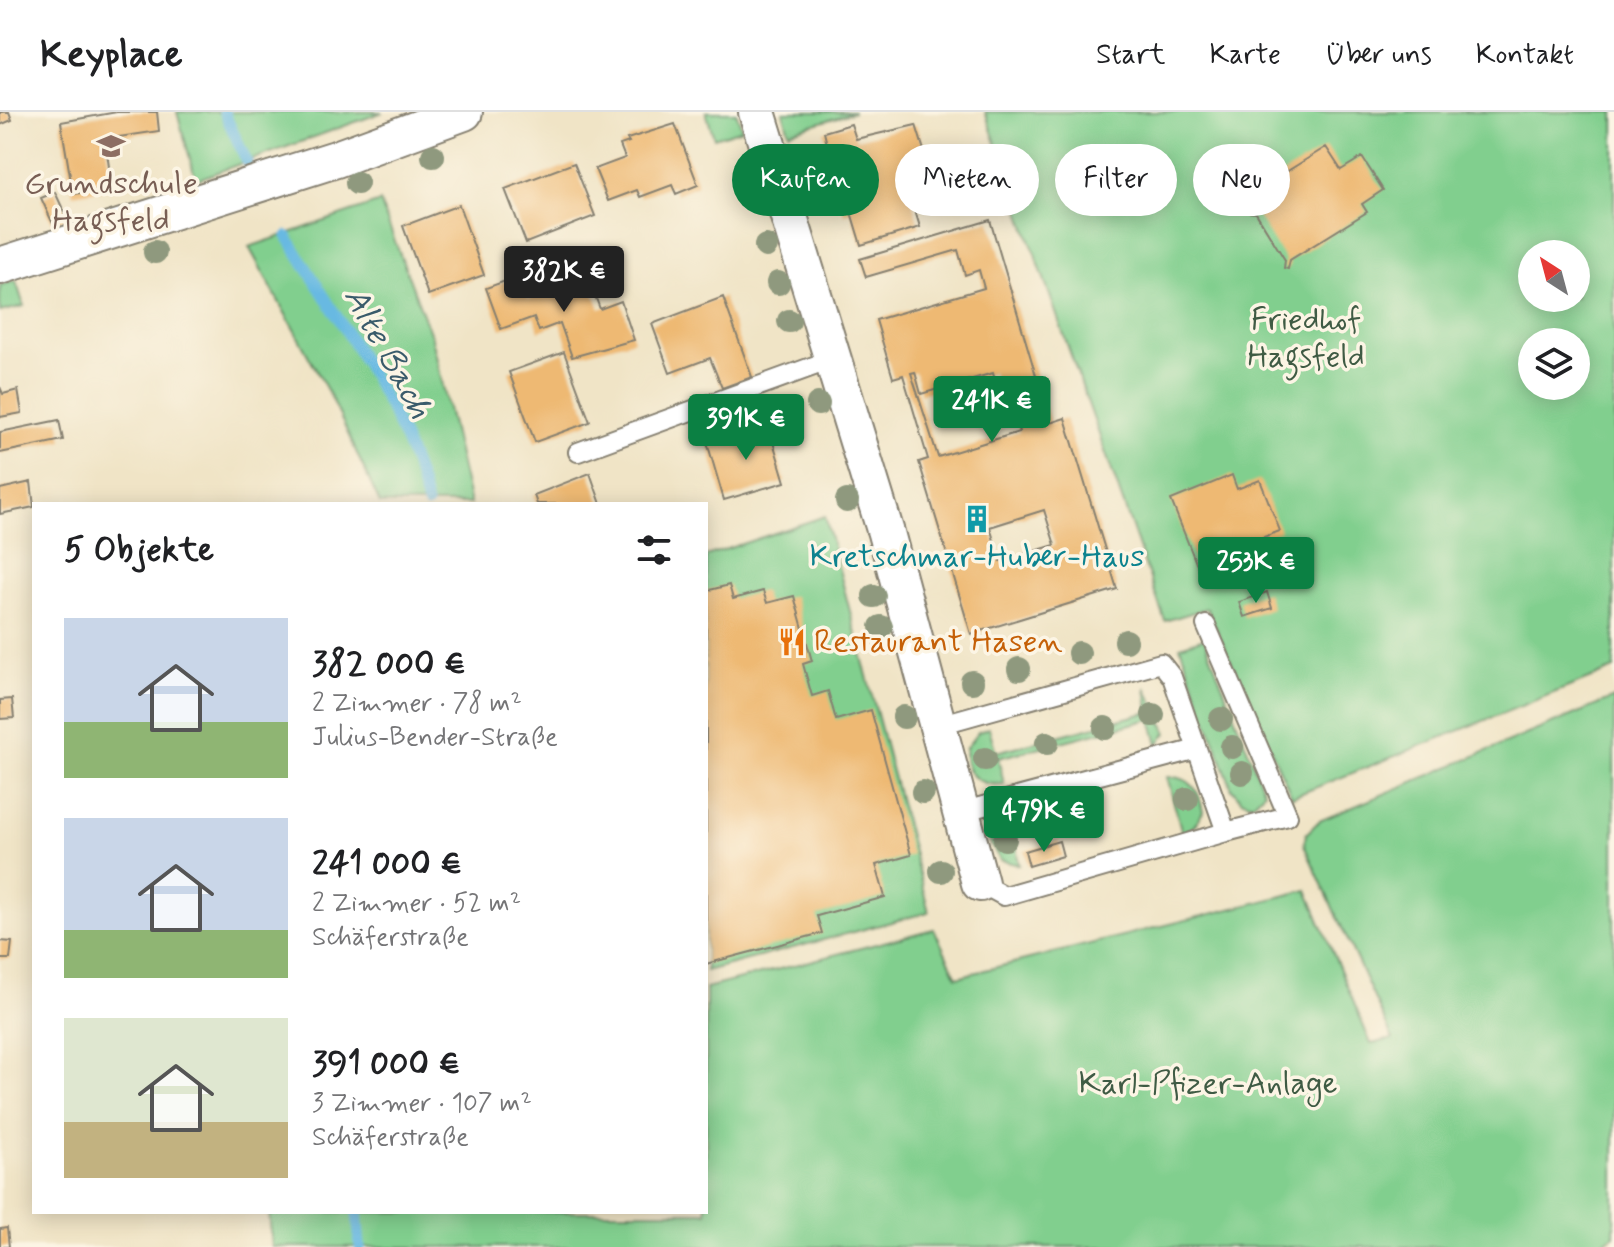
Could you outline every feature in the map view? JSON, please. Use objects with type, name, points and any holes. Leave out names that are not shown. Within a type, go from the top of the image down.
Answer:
[{"type":"street","points":[[0,266],[336,159],[464,112]]},
{"type":"street","points":[[757,112],[891,547],[980,883]]},
{"type":"lane","points":[[578,452],[833,359]]},
{"type":"lane","points":[[980,883],[1004,896],[1288,816],[1206,625]]},
{"type":"lane","points":[[939,725],[1161,663],[1172,677],[1226,832]]},
{"type":"lane","points":[[961,812],[1197,749]]},
{"type":"green space","points":[[177,112],[383,112],[196,180]]},
{"type":"green space","points":[[706,112],[736,112],[742,129],[714,138]]},
{"type":"green space","points":[[783,112],[854,112],[789,132]]},
{"type":"green space","name":"Friedhof Hagsfeld","points":[[985,112],[1614,112],[1614,669],[1292,797],[1207,608],[1165,621],[1022,216],[1039,216],[1039,144],[996,144]]},
{"type":"green space","points":[[380,202],[432,338],[470,502],[379,502],[333,401],[249,247]]},
{"type":"green space","points":[[16,281],[24,306],[0,312],[0,285]]},
{"type":"green space","points":[[825,516],[929,912],[708,970],[708,555]]},
{"type":"green space","points":[[1204,638],[1264,792],[1252,804],[1241,800],[1232,789],[1180,646]]},
{"type":"green space","points":[[1146,687],[1167,733],[1158,744],[1151,719],[998,758],[1004,784],[980,781],[969,772],[966,748],[978,732],[989,728],[996,752],[1149,712]]},
{"type":"green space","name":"Karl-Pfizer-Anlage","points":[[1614,698],[1614,1235],[1597,1247],[272,1247],[269,1214],[708,1214],[708,987],[934,929],[957,977],[1307,890],[1371,1044],[1393,1039],[1304,845],[1306,834],[1319,821]]},
{"type":"green space","points":[[1167,777],[1188,782],[1201,804],[1203,812],[1194,826],[1182,833]]},
{"type":"green space","points":[[1012,813],[1019,865],[1000,860],[990,843],[995,823]]},
{"type":"building","points":[[0,112],[9,112],[12,120],[0,125]]},
{"type":"building","points":[[117,112],[157,112],[159,131],[105,139],[112,188],[73,194],[61,122]]},
{"type":"building","points":[[675,124],[698,185],[676,194],[672,185],[640,197],[637,190],[608,201],[595,169],[625,158],[620,145],[629,142],[627,139]]},
{"type":"building","points":[[851,124],[856,139],[916,125],[922,144],[895,144],[895,216],[917,216],[920,227],[861,245],[852,216],[879,216],[879,144],[827,144],[824,132]]},
{"type":"building","points":[[1326,147],[1341,170],[1362,157],[1383,190],[1362,204],[1367,212],[1290,260],[1288,269],[1284,268],[1285,260],[1258,216],[1290,216],[1290,170]]},
{"type":"building","points":[[574,163],[595,216],[526,243],[505,189]]},
{"type":"building","points":[[55,192],[67,218],[53,224],[41,198]]},
{"type":"building","points":[[459,205],[484,275],[428,295],[403,226]]},
{"type":"building","points":[[990,220],[1050,423],[1065,418],[1117,589],[971,634],[919,462],[928,459],[903,375],[893,378],[876,320],[984,288],[979,270],[965,275],[958,250],[866,277],[860,259]],"holes":[[[915,372],[921,394],[993,373],[1002,406],[1011,403],[1019,432],[938,457],[911,373]],[[1044,510],[1055,545],[1000,561],[990,527]]]},
{"type":"building","points":[[519,276],[528,299],[588,277],[600,309],[621,301],[634,340],[572,357],[560,323],[539,331],[534,317],[501,329],[486,288]]},
{"type":"building","points":[[723,297],[752,377],[722,388],[710,358],[670,373],[652,324]]},
{"type":"building","points":[[564,352],[590,422],[535,442],[509,372]]},
{"type":"building","points":[[0,387],[3,394],[18,390],[22,413],[0,417]]},
{"type":"building","points":[[59,420],[63,440],[0,453],[0,432]]},
{"type":"building","points":[[768,425],[785,482],[724,500],[707,442]]},
{"type":"building","points":[[590,473],[600,502],[536,502],[534,495]]},
{"type":"building","points":[[1232,475],[1237,489],[1260,480],[1280,531],[1258,539],[1264,554],[1202,578],[1171,500]]},
{"type":"building","points":[[31,482],[32,507],[0,514],[0,489]]},
{"type":"building","points":[[729,585],[733,599],[763,591],[767,603],[794,596],[812,661],[803,664],[812,696],[828,691],[836,720],[871,710],[911,855],[876,865],[885,897],[817,916],[822,933],[708,963],[708,590]]},
{"type":"building","points":[[1267,592],[1272,608],[1244,617],[1239,602]]},
{"type":"building","points":[[12,699],[14,718],[0,719],[0,700]]},
{"type":"building","points":[[1059,841],[1063,856],[1029,866],[1025,851]]},
{"type":"building","points":[[0,941],[12,942],[10,959],[0,959]]},
{"type":"building","points":[[7,1228],[9,1247],[0,1247],[0,1229]]},
{"type":"waterway","name":"Alte Bach","points":[[224,112],[248,164]]},
{"type":"waterway","name":"Alte Bach","points":[[287,236],[385,399],[402,433],[426,502]]},
{"type":"waterway","name":"Alte Bach","points":[[357,1214],[360,1247]]},
{"type":"place","name":"Grundschule Hagsfeld","points":[[111,146]]},
{"type":"place","name":"Kretschmar-Huber-Haus","points":[[977,519]]},
{"type":"place","name":"Restaurant Hasen","points":[[792,642]]}]
